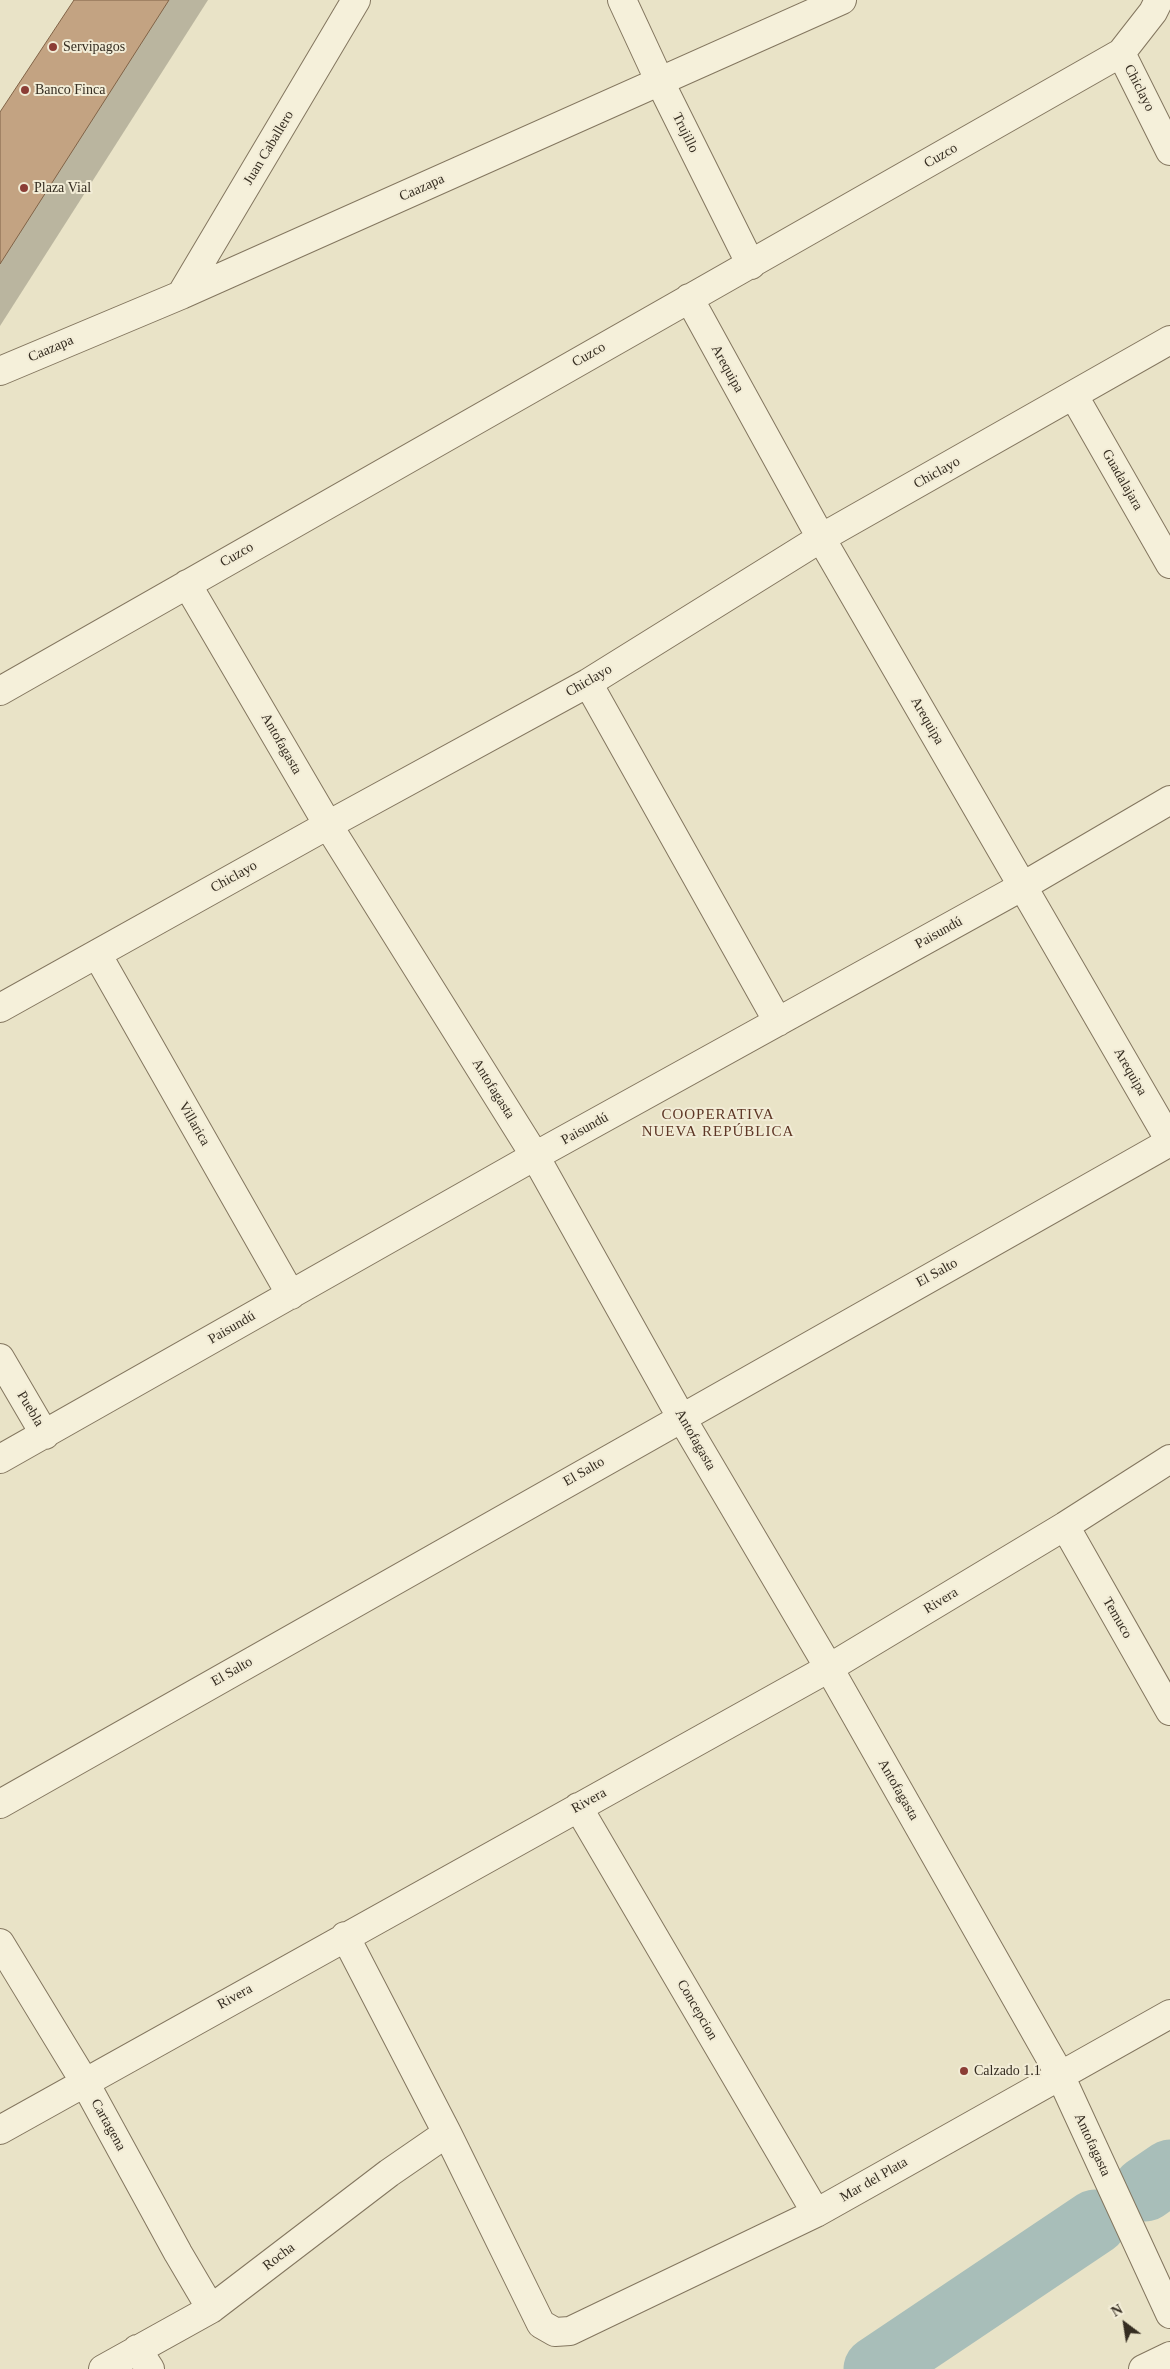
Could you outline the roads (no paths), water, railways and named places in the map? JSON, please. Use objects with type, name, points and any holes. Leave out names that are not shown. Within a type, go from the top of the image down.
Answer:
[{"type":"street","name":"Juan Caballero","points":[[181,295],[356,0]]},
{"type":"street","name":"Trujillo","points":[[622,0],[660,82],[751,265]]},
{"type":"street","name":"Caazapa","points":[[0,370],[181,295],[842,0]]},
{"type":"street","name":"Cuzco","points":[[0,691],[1121,53],[1153,12],[1159,0]]},
{"type":"street","name":"Chiclayo","points":[[1121,53],[1170,151]]},
{"type":"street","name":"Arequipa","points":[[689,298],[821,538],[1170,1142]]},
{"type":"street","name":"Chiclayo","points":[[0,1008],[588,683],[821,538],[1170,340]]},
{"type":"street","name":"Guadalajara","points":[[1074,396],[1170,564]]},
{"type":"street","name":"Antofagasta","points":[[187,584],[328,825],[535,1156],[681,1417],[829,1668],[1060,2075],[1170,2314]]},
{"type":"street","points":[[588,683],[778,1022]]},
{"type":"street","name":"Paisundú","points":[[0,1459],[535,1156],[1023,886],[1170,800]]},
{"type":"street","name":"Villarica","points":[[97,954],[291,1295]]},
{"type":"street","name":"El Salto","points":[[0,1804],[1170,1142]]},
{"type":"street","name":"Puebla","points":[[0,1358],[45,1435]]},
{"type":"street","name":"Rivera","points":[[0,2130],[84,2081],[829,1668],[1065,1526],[1170,1459]]},
{"type":"street","name":"Temuco","points":[[1065,1526],[1170,1711]]},
{"type":"street","name":"Concepcion","points":[[578,1807],[816,2213]]},
{"type":"street","points":[[345,1936],[447,2133]]},
{"type":"street","name":"Cartagena","points":[[0,1943],[84,2081],[178,2253],[211,2309]]},
{"type":"street","name":"Mar del Plata","points":[[447,2133],[541,2324],[555,2332],[570,2331],[816,2213],[1170,2014]]},
{"type":"street","name":"Rocha","points":[[103,2369],[144,2359],[389,2174],[447,2133]]},
{"type":"street","points":[[1143,2369],[1170,2356]]},
{"type":"waterway","points":[[1145,2189],[1170,2172]]},
{"type":"waterway","points":[[876,2369],[1095,2222]]},
{"type":"place","name":"Servipagos","points":[[53,47]]},
{"type":"place","name":"Banco Finca","points":[[25,90]]},
{"type":"place","name":"Plaza Vial","points":[[24,188]]},
{"type":"place","name":"Calzado 1.1","points":[[964,2071]]},
{"type":"district","name":"COOPERATIVA NUEVA REPÚBLICA","points":[[718,1124]]}]
